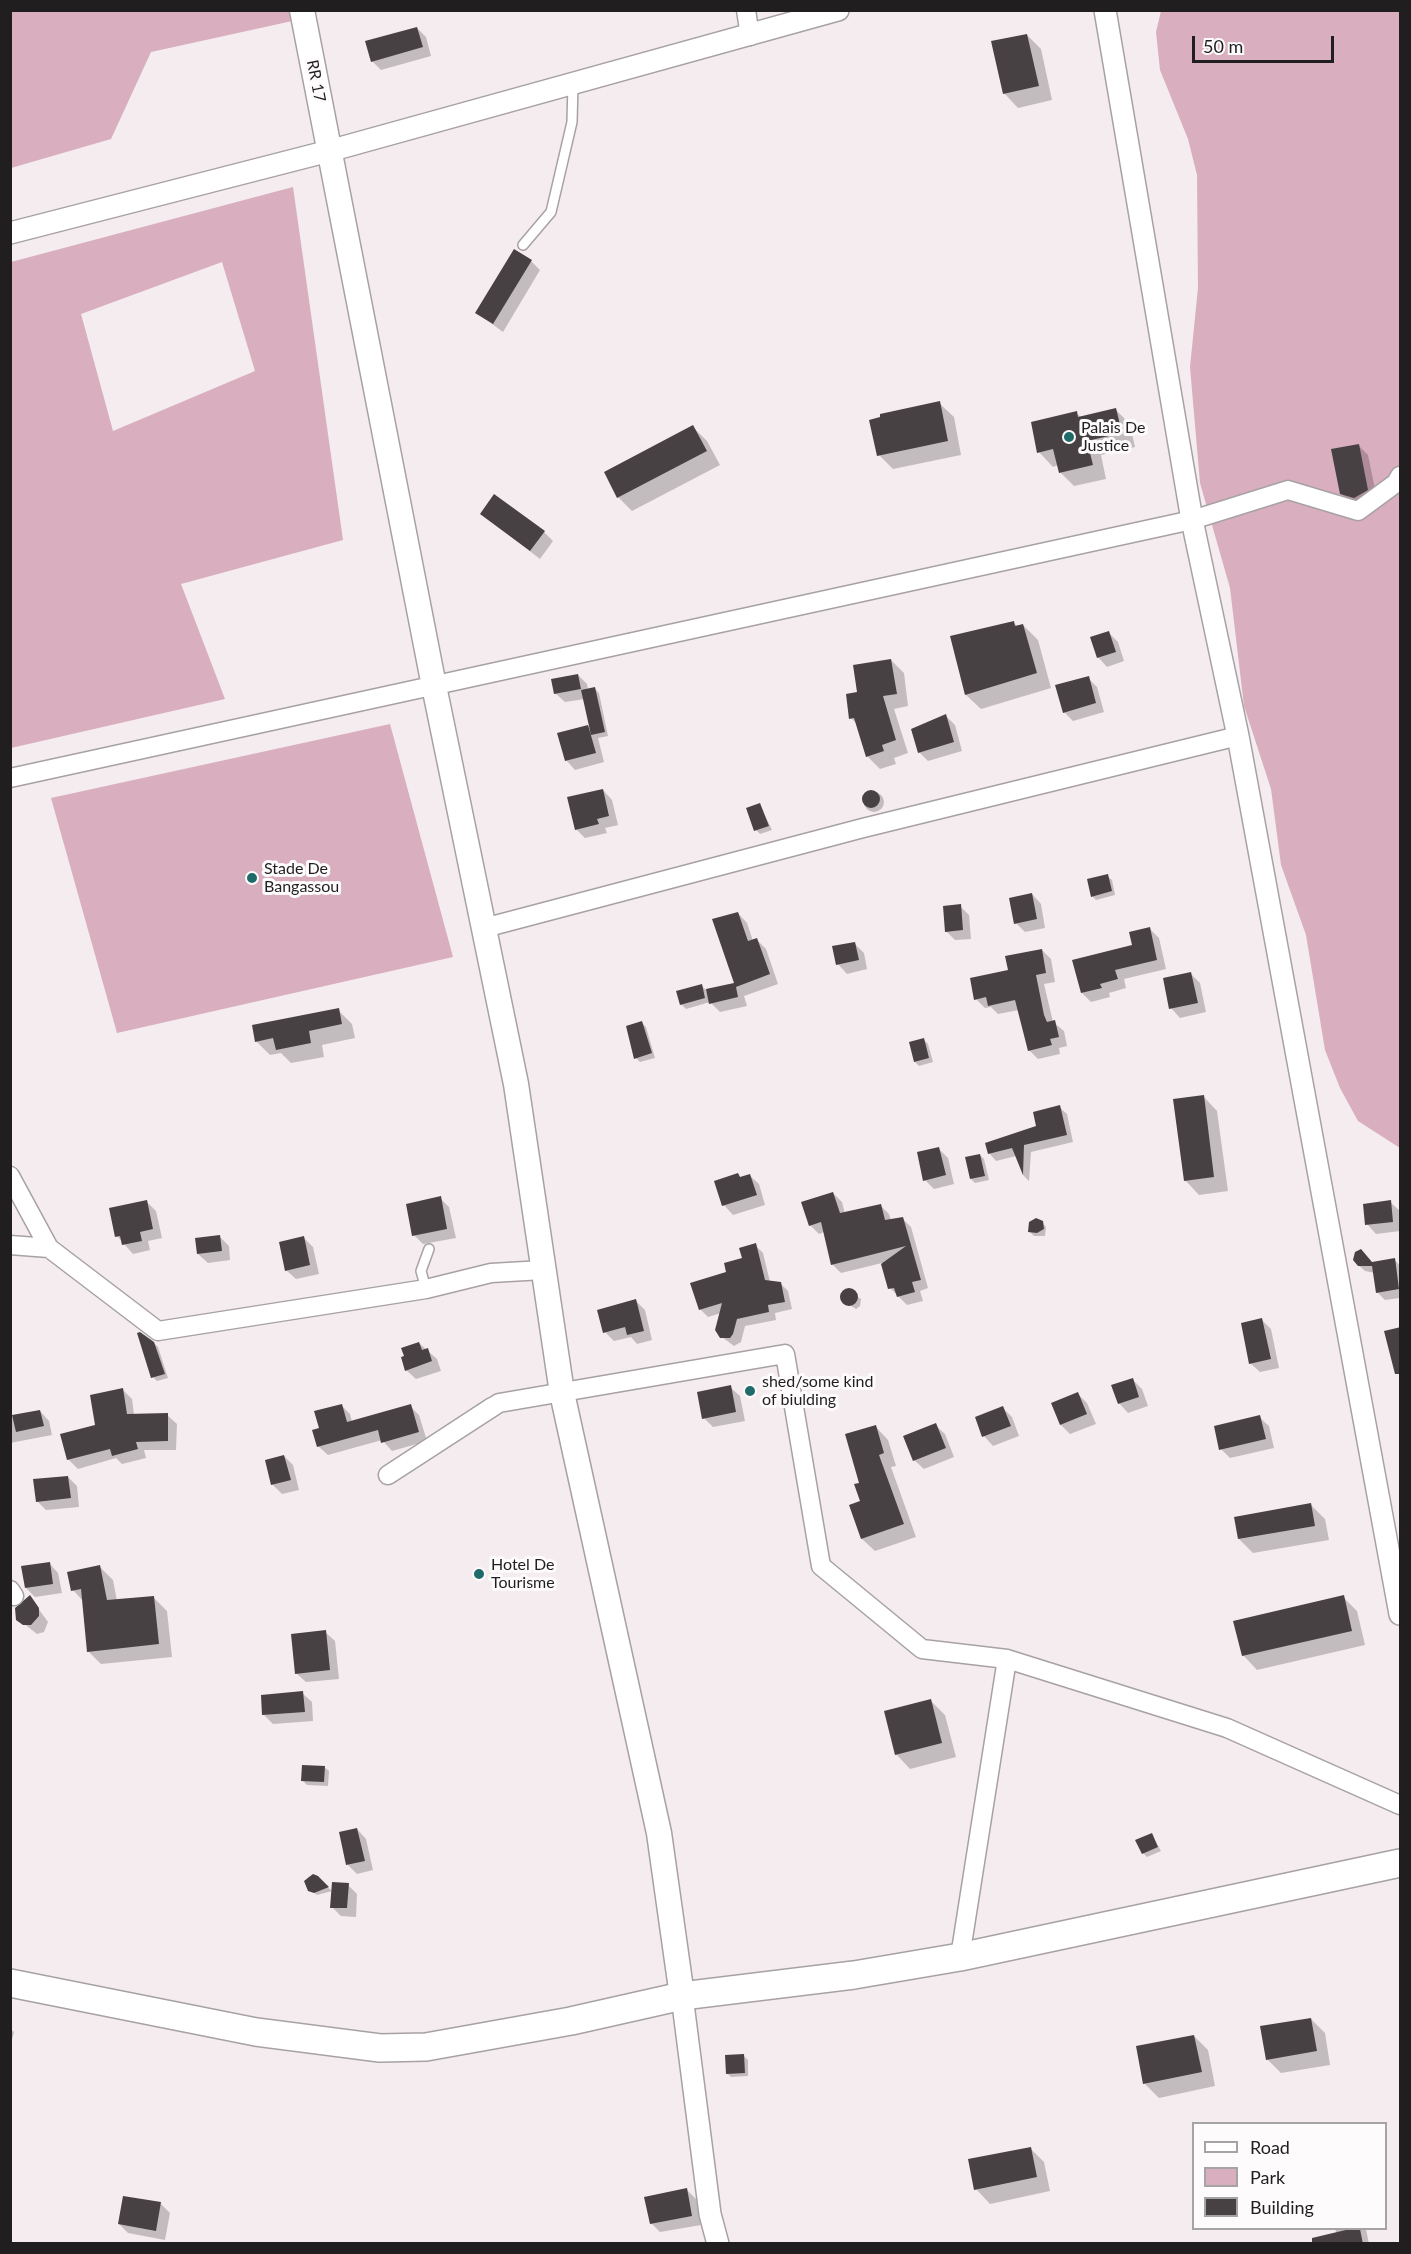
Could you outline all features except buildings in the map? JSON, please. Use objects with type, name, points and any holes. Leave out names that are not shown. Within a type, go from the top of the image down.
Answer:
[{"type":"main road","name":"RR 17","points":[[302,10],[434,686],[516,1084],[562,1393],[659,1833],[682,1996]]},
{"type":"main road","points":[[10,1983],[256,2032],[380,2048],[426,2047],[471,2041],[682,1996],[854,1975],[960,1957],[1401,1863]]},
{"type":"street","points":[[746,10],[750,36]]},
{"type":"street","points":[[1105,10],[1192,520],[1238,736],[1401,1614]]},
{"type":"street","points":[[10,233],[329,151],[750,36],[828,12]]},
{"type":"street","points":[[10,778],[1192,520],[1288,490],[1358,511],[1396,483],[1401,476]]},
{"type":"street","points":[[484,928],[863,828],[1238,736]]},
{"type":"street","points":[[10,1176],[49,1248],[158,1331],[426,1289],[492,1273],[543,1270]]},
{"type":"street","points":[[10,1245],[49,1248]]},
{"type":"street","points":[[492,1407],[388,1474],[499,1403],[785,1354],[821,1566],[922,1649],[1007,1659],[1227,1728],[1401,1805]]},
{"type":"street","points":[[960,1957],[1007,1659]]},
{"type":"street","points":[[682,1996],[710,2214],[718,2244]]},
{"type":"lane","points":[[523,245],[551,212],[572,122],[573,84]]},
{"type":"lane","points":[[426,1289],[421,1271],[429,1249]]},
{"type":"green space","points":[[11,11],[304,11],[306,18],[151,52],[111,139],[11,168]]},
{"type":"green space","points":[[1161,11],[1400,11],[1400,1148],[1358,1121],[1340,1088],[1325,1050],[1306,935],[1281,865],[1271,789],[1244,706],[1230,588],[1200,483],[1190,367],[1198,288],[1197,175],[1188,139],[1160,70],[1156,32]]},
{"type":"green space","points":[[293,187],[343,540],[181,584],[225,699],[11,748],[11,262]],"holes":[[[222,262],[255,371],[113,431],[81,314]]]},
{"type":"green space","name":"Stade De Bangassou","points":[[390,724],[453,957],[117,1033],[51,798]]},
{"type":"place","name":"Palais De Justice","points":[[1069,437]]},
{"type":"place","name":"Stade De Bangassou","points":[[252,878]]},
{"type":"place","name":"shed/some kind of biulding","points":[[750,1391]]},
{"type":"place","name":"Hotel De Tourisme","points":[[479,1574]]}]
